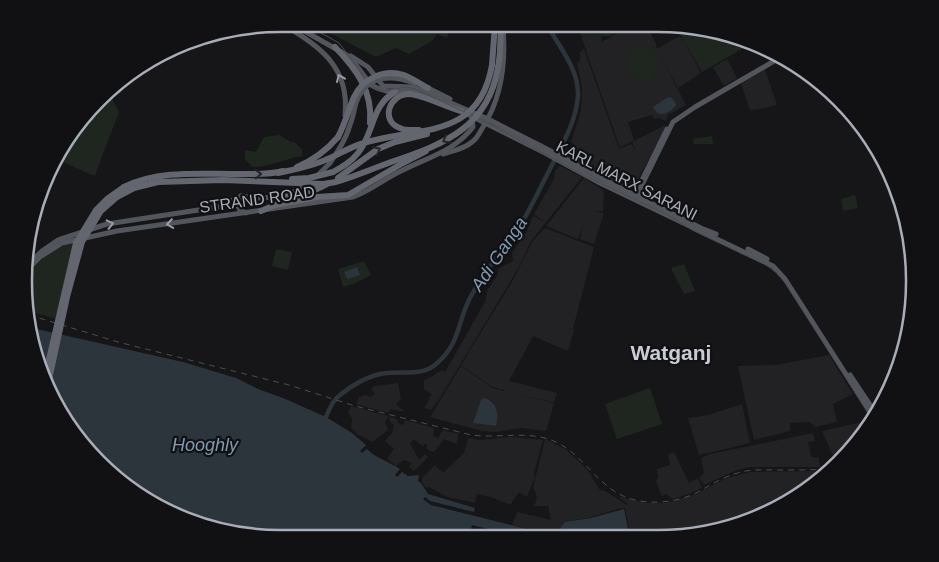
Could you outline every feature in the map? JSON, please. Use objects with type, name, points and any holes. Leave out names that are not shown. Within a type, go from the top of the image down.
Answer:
[{"type":"highway","points":[[278,197],[304,195],[338,178],[378,149],[395,142],[444,130],[468,118],[482,103],[492,81],[498,32]]},
{"type":"highway","points":[[47,364],[76,242],[96,210],[107,199],[132,183],[152,177],[278,173],[312,165],[368,142],[446,125],[455,121],[474,107],[487,87],[498,32]]},
{"type":"highway","points":[[261,211],[275,205],[348,195],[449,139],[472,122],[488,101],[495,84],[498,68],[499,32]]},
{"type":"highway","points":[[337,49],[358,74],[366,88],[370,104],[368,134]]},
{"type":"highway","points":[[278,173],[310,162],[326,151],[338,137],[355,96],[364,83],[377,76],[390,73],[404,75],[428,88]]},
{"type":"highway","points":[[258,181],[309,178],[333,172],[350,161],[358,153],[378,108],[384,99],[395,92]]},
{"type":"highway","points":[[428,130],[401,129],[392,122],[388,108],[397,97],[404,94],[416,95],[461,111]]},
{"type":"highway","points":[[50,374],[67,297],[82,242],[105,207],[125,192],[152,183],[197,180],[323,184],[336,182],[432,148]]},
{"type":"main road","points":[[297,32],[322,50],[336,69],[345,94],[344,125]]},
{"type":"main road","points":[[307,32],[368,67],[385,89]]},
{"type":"main road","points":[[437,155],[456,150],[475,139],[494,108],[501,85],[504,42],[501,32]]},
{"type":"main road","points":[[337,49],[353,60],[371,85],[385,89],[414,87],[541,146],[616,186],[766,260],[785,279],[870,411]]},
{"type":"main road","points":[[633,198],[670,121],[695,103],[773,61]]},
{"type":"main road","points":[[639,201],[638,194],[673,122],[702,102],[774,61]]},
{"type":"main road","name":"STRAND ROAD","points":[[34,259],[48,246],[66,237],[107,224],[218,207],[241,196],[258,198],[292,194],[302,188],[330,163],[346,135],[357,101],[368,85],[381,78],[394,77],[428,88],[458,103],[487,121]]},
{"type":"main road","name":"KARL MARX SARANI","points":[[385,89],[395,92],[416,91],[479,120],[487,121],[564,164],[776,265],[785,274],[872,407]]},
{"type":"main road","points":[[471,116],[474,124],[469,132],[475,139]]},
{"type":"main road","name":"STRAND ROAD","points":[[33,264],[40,257],[62,243],[135,229],[353,197],[437,155],[458,143],[469,132]]},
{"type":"main road","points":[[541,146],[545,152]]},
{"type":"main road","points":[[241,196],[238,206],[240,210],[246,213]]},
{"type":"main road","points":[[218,207],[215,213],[219,216]]},
{"type":"main road","points":[[198,211],[200,217],[198,220]]},
{"type":"main road","points":[[135,229],[136,219]]},
{"type":"shaded area","points":[[328,32],[449,32],[447,38],[437,34],[432,41],[409,54],[396,48],[376,57]]},
{"type":"shaded area","points":[[580,32],[617,32],[610,36],[601,36],[598,33],[581,36]]},
{"type":"shaded area","points":[[619,32],[650,32],[657,46],[656,49],[680,36],[701,73],[678,88],[659,54],[686,105],[668,115],[666,121],[659,118],[654,119],[652,115],[628,122],[634,140],[620,148],[581,36],[597,33],[601,36],[602,42]]},
{"type":"shaded area","points":[[680,34],[706,37],[744,48],[702,72]]},
{"type":"shaded area","points":[[643,45],[647,50],[654,51],[657,65],[653,79],[639,83],[628,70],[626,58],[627,53]]},
{"type":"shaded area","points":[[584,49],[619,149],[631,144],[636,151],[632,142],[665,125],[666,128],[633,188],[629,191],[560,158],[562,153],[567,156],[575,149],[574,144],[571,142],[581,111],[582,88],[577,63],[580,61],[580,52]]},
{"type":"shaded area","points":[[727,59],[737,78],[724,86],[713,67]]},
{"type":"shaded area","points":[[764,67],[777,105],[750,110],[740,80]]},
{"type":"shaded area","points":[[112,99],[119,112],[95,175],[63,162],[74,143],[94,117]]},
{"type":"shaded area","points":[[279,135],[294,142],[302,149],[302,156],[265,166],[252,167],[245,159],[245,150],[256,152],[264,137]]},
{"type":"shaded area","points":[[712,136],[713,144],[694,144],[693,139]]},
{"type":"shaded area","points":[[560,166],[582,177],[531,241],[519,267],[440,398],[431,410],[424,408],[432,394],[424,389],[424,380],[442,370],[445,372],[486,300],[487,291],[498,274],[498,269],[513,261],[512,253],[527,231],[533,216],[544,222],[534,214],[554,179],[555,171]]},
{"type":"shaded area","points":[[584,178],[603,190],[604,194],[603,211],[595,211],[604,213],[594,244],[580,239],[583,225],[578,239],[546,226]]},
{"type":"shaded area","points":[[855,195],[858,208],[843,211],[841,199]]},
{"type":"shaded area","points":[[545,228],[594,247],[573,329],[564,327],[574,330],[568,351],[533,336],[509,381],[557,393],[554,402],[520,395],[554,403],[546,431],[521,428],[495,432],[482,431],[430,417],[461,366],[492,388],[504,391],[504,388],[503,390],[492,387],[461,365],[513,280],[532,242]]},
{"type":"shaded area","points":[[71,243],[74,244],[56,319],[35,313],[32,281],[33,268],[53,249]]},
{"type":"shaded area","points":[[276,249],[292,252],[288,270],[272,266]]},
{"type":"shaded area","points":[[364,261],[371,275],[343,287],[338,269]]},
{"type":"shaded area","points":[[684,264],[695,291],[684,294],[671,268]]},
{"type":"shaded area","points":[[829,355],[853,394],[833,404],[837,422],[815,427],[810,422],[790,423],[790,431],[754,440],[738,366],[776,365]]},
{"type":"shaded area","points":[[398,383],[401,399],[396,404],[405,412],[391,409],[388,413],[356,404],[359,397],[365,395],[371,397],[375,394],[371,389],[374,386]]},
{"type":"shaded area","points":[[650,388],[662,424],[617,439],[605,404]]},
{"type":"shaded area","points":[[742,404],[750,443],[699,455],[688,418],[708,415]]},
{"type":"shaded area","points":[[351,406],[389,416],[385,422],[388,430],[372,442],[357,434],[351,427],[352,419],[348,412]]},
{"type":"shaded area","points":[[390,417],[397,419],[398,423],[403,425],[405,420],[434,428],[433,436],[438,438],[443,430],[458,434],[457,444],[444,439],[434,452],[428,450],[426,443],[422,446],[414,439],[410,443],[419,460],[425,454],[428,457],[414,471],[409,467],[412,463],[404,460],[396,466],[387,459],[394,449],[385,441],[392,433],[394,425],[389,420]]},
{"type":"shaded area","points":[[863,422],[835,456],[833,456],[822,431]]},
{"type":"shaded area","points":[[813,433],[815,441],[808,442],[811,457],[819,458],[820,467],[750,467],[737,470],[704,485],[699,478],[704,473],[701,458],[710,454]]},
{"type":"shaded area","points":[[511,437],[543,440],[534,472],[535,477],[527,497],[519,492],[510,505],[491,497],[477,494],[475,503],[447,497],[429,487],[426,488],[422,483],[422,478],[435,465],[443,473],[464,453],[468,438],[480,440]]},
{"type":"shaded area","points":[[545,439],[565,449],[587,469],[600,490],[605,491],[627,505],[620,497],[647,503],[665,503],[694,495],[726,478],[751,472],[818,471],[796,488],[753,511],[710,524],[658,530],[629,530],[625,508],[565,522],[561,525],[560,530],[533,530],[512,525],[517,512],[551,520],[548,506],[534,506],[537,499],[533,488]]},
{"type":"shaded area","points":[[674,452],[689,483],[698,478],[702,488],[672,499],[667,494],[662,496],[656,481],[658,477],[657,469],[670,465],[668,454]]},
{"type":"water","points":[[668,97],[672,98],[676,104],[675,107],[665,113],[657,113],[653,107]]},
{"type":"water","points":[[357,267],[360,275],[347,279],[344,272]]},
{"type":"water","name":"Hooghly","points":[[37,329],[183,362],[236,378],[326,417],[352,433],[366,445],[360,451],[362,453],[367,449],[400,469],[395,475],[397,477],[402,472],[408,476],[419,475],[418,481],[428,494],[475,508],[474,512],[430,501],[425,497],[423,499],[431,505],[531,530],[492,530],[472,525],[471,530],[281,530],[233,525],[186,511],[143,488],[117,468],[94,445],[74,419],[58,391],[51,376]]},
{"type":"water","points":[[484,398],[492,402],[496,409],[496,426],[473,423],[481,400]]},
{"type":"water","name":"Hooghly","points":[[624,509],[628,530],[560,530],[565,522],[591,518]]},
{"type":"waterway","name":"Adi Ganga","points":[[326,417],[338,397],[350,387],[375,375],[424,371],[435,365],[450,349],[471,296],[525,217],[568,133],[577,106],[577,86],[572,67],[552,32]]},
{"type":"tram line","points":[[319,32],[339,43],[371,86],[382,91],[406,87],[415,89],[482,120],[585,176],[666,214],[694,231],[766,265],[777,273],[786,284],[868,413]]},
{"type":"tram line","points":[[636,191],[639,184]]},
{"type":"railway","points":[[35,317],[118,342],[289,385],[355,406],[471,435],[526,435],[547,439],[569,450],[615,492],[640,501],[661,502],[676,500],[696,493],[729,476],[746,471],[820,469]]},
{"type":"district","name":"Watganj","points":[[671,353]]}]
